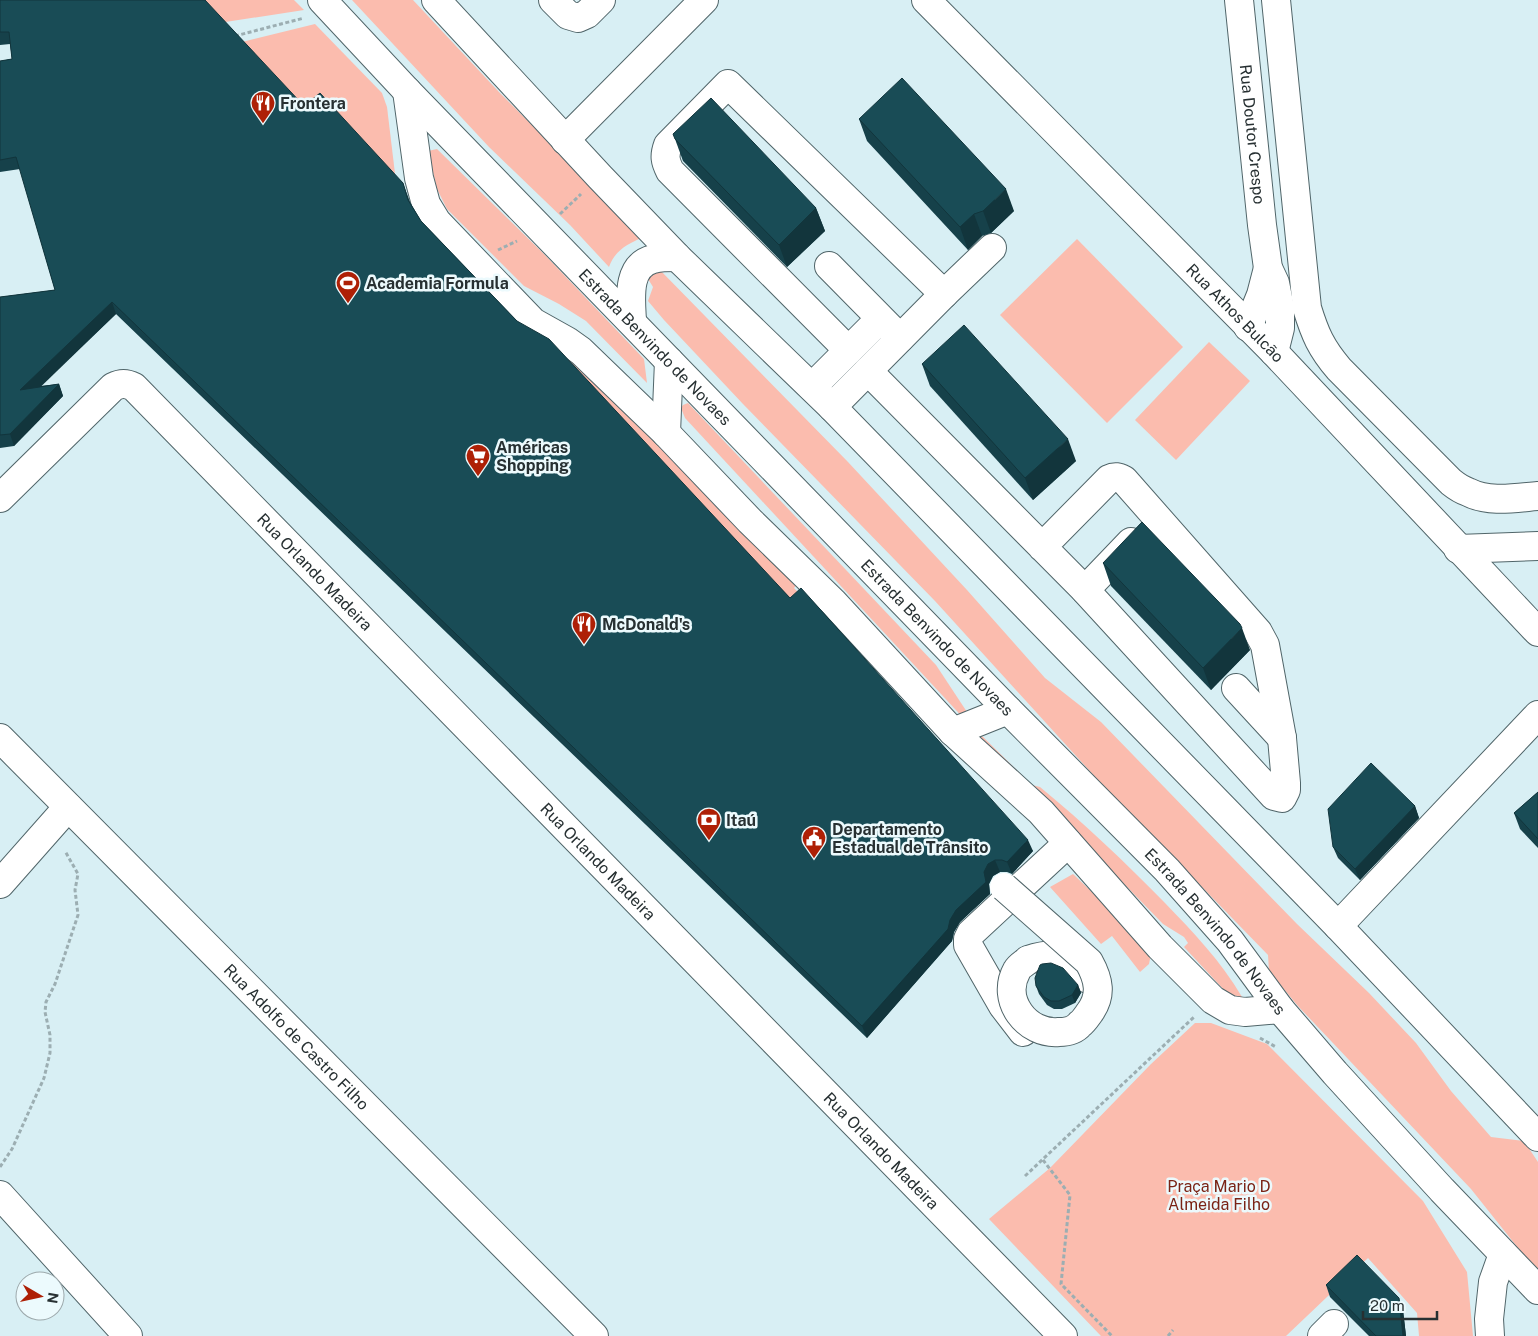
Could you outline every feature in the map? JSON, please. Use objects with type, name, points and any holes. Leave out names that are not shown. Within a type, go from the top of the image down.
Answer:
[{"type":"street","points":[[436,0],[565,140],[677,257],[832,407],[1338,926],[1538,1137]]},
{"type":"street","points":[[553,0],[568,15],[578,18],[587,14],[602,0]]},
{"type":"street","points":[[565,140],[704,0]]},
{"type":"street","name":"Rua Athos Bulcão","points":[[926,0],[1274,352],[1538,632]]},
{"type":"street","name":"Rua Doutor Crespo","points":[[1239,0],[1262,225],[1268,268],[1275,283],[1280,308],[1280,328],[1274,352]]},
{"type":"street","points":[[1276,0],[1307,308],[1314,332],[1324,351],[1339,369],[1451,482],[1468,493],[1488,498],[1506,499],[1538,496]]},
{"type":"street","name":"Estrada Benvindo de Novaes","points":[[327,5],[407,92],[1166,870],[1230,941],[1280,1009],[1334,1073],[1538,1290]]},
{"type":"street","points":[[848,350],[670,171],[665,162],[668,145],[728,84],[944,294]]},
{"type":"street","points":[[407,92],[419,178],[426,204],[437,222],[533,322],[581,351],[666,433],[750,521],[852,622],[953,732],[1041,812],[1160,947],[1213,1000],[1230,1010],[1245,1012],[1280,1009]]},
{"type":"street","points":[[832,407],[992,248]]},
{"type":"street","points":[[632,321],[631,292],[634,276],[641,265],[653,259],[677,257]]},
{"type":"street","points":[[829,266],[900,338]]},
{"type":"street","name":"Rua Doutor Crespo","points":[[1248,327],[1261,295],[1268,268]]},
{"type":"street","points":[[812,387],[880,319]]},
{"type":"street","points":[[666,433],[669,361]]},
{"type":"street","points":[[868,371],[1042,547],[1085,590],[1274,796],[1282,798],[1286,790],[1282,738],[1265,645],[1258,632],[1124,480],[1114,476],[1109,479],[1042,547]]},
{"type":"street","name":"Rua Orlando Madeira","points":[[0,498],[113,387],[120,383],[134,387],[1063,1336]]},
{"type":"street","points":[[1085,590],[1156,516]]},
{"type":"street","points":[[1458,549],[1534,546]]},
{"type":"street","points":[[1489,580],[1534,546]]},
{"type":"street","points":[[1236,688],[1282,738]]},
{"type":"street","points":[[953,732],[1008,710]]},
{"type":"street","points":[[1338,926],[1538,715]]},
{"type":"street","name":"Rua Adolfo de Castro Filho","points":[[0,738],[59,817],[594,1336]]},
{"type":"street","points":[[0,884],[59,817]]},
{"type":"street","points":[[1004,887],[1089,962],[1096,974],[1098,989],[1096,1003],[1084,1024],[1074,1034],[1061,1040],[1046,1041],[1033,1038],[1021,1030],[1002,1006],[968,945],[968,939],[971,933],[1068,843]]},
{"type":"street","points":[[0,1195],[128,1336]]},
{"type":"street","points":[[1490,1336],[1489,1319],[1493,1282],[1503,1254]]},
{"type":"path","points":[[232,37],[327,5]]},
{"type":"path","points":[[0,1167],[12,1150],[44,1078],[50,1054],[50,1035],[44,1012],[46,1002],[55,984],[78,915],[75,890],[78,874],[59,817]]},
{"type":"path","points":[[1025,1176],[1195,1017]]},
{"type":"path","points":[[1253,1033],[1284,1051]]},
{"type":"path","points":[[1043,1160],[1070,1195],[1061,1284],[1112,1336]]},
{"type":"path","points":[[1168,1336],[1173,1330]]},
{"type":"green space","points":[[198,0],[294,0],[304,10],[219,23]]},
{"type":"green space","points":[[352,0],[413,0],[499,92],[643,237],[618,252],[609,267],[570,225],[489,147]]},
{"type":"green space","points":[[315,24],[382,93],[387,107],[396,182],[308,118],[238,43]]},
{"type":"green space","points":[[437,149],[545,255],[644,359],[647,383],[586,321],[559,304],[524,286],[447,209],[437,189],[428,151]]},
{"type":"green space","points":[[1077,239],[1183,347],[1107,423],[1000,315]]},
{"type":"green space","points":[[658,268],[848,462],[967,590],[1045,678],[1101,722],[1297,924],[1369,993],[1416,1043],[1451,1091],[1491,1137],[1524,1141],[1538,1162],[1538,1273],[1471,1189],[1297,1005],[1269,971],[1268,955],[1097,779],[935,601],[664,320],[648,301],[653,287],[645,274]]},
{"type":"green space","points":[[531,328],[565,344],[799,582],[794,588],[806,600],[795,610]]},
{"type":"green space","points":[[1209,342],[1250,381],[1176,460],[1135,420]]},
{"type":"green space","points":[[688,403],[936,665],[967,712],[970,721],[967,722],[685,418],[681,408]]},
{"type":"green space","points":[[979,733],[1032,785],[1040,787],[1104,843],[1150,888],[1206,947],[1242,997],[1237,1001],[1225,991],[1184,947],[1188,943],[1184,937],[1163,924],[976,734]]},
{"type":"green space","points":[[1073,874],[1116,915],[1151,954],[1149,964],[1140,972],[1112,936],[1101,944],[1050,887]]},
{"type":"green space","name":"Praça Mario D Almeida Filho","points":[[1195,1023],[1211,1023],[1267,1044],[1423,1201],[1467,1272],[1473,1336],[1419,1336],[1417,1313],[1368,1258],[1286,1336],[1101,1336],[989,1219],[1050,1168],[1151,1064]]},
{"type":"building","name":"Américas Shopping","points":[[0,0],[205,0],[304,106],[320,93],[403,183],[408,200],[421,221],[517,321],[549,339],[790,598],[801,588],[1028,840],[1007,862],[995,860],[988,864],[984,872],[986,882],[956,910],[950,920],[948,929],[862,1026],[112,302],[20,390],[59,384],[10,434],[0,435],[0,297],[55,290],[16,157],[0,160],[0,61],[12,59],[9,32],[0,32]]},
{"type":"building","points":[[902,78],[1006,189],[983,211],[974,214],[960,227],[859,119]]},
{"type":"building","points":[[711,98],[816,208],[779,245],[675,139],[673,134]]},
{"type":"building","points":[[964,325],[1068,439],[1025,478],[922,364]]},
{"type":"building","points":[[1142,522],[1242,628],[1203,668],[1103,563]]},
{"type":"building","points":[[1371,763],[1415,806],[1355,869],[1333,847],[1328,809]]},
{"type":"building","points":[[1538,792],[1538,839],[1514,813]]},
{"type":"building","points":[[1051,963],[1063,968],[1078,985],[1072,995],[1059,1001],[1051,1001],[1044,997],[1036,986],[1035,978],[1040,965]]},
{"type":"building","points":[[1357,1255],[1399,1298],[1403,1336],[1376,1336],[1326,1285]]},
{"type":"place","name":"Frontera","points":[[263,124]]},
{"type":"place","name":"Academia Formula","points":[[348,304]]},
{"type":"place","name":"Américas Shopping","points":[[478,477]]},
{"type":"place","name":"McDonald's","points":[[584,645]]},
{"type":"place","name":"Itaú","points":[[709,841]]},
{"type":"place","name":"Departamento Estadual de Trânsito","points":[[814,859]]}]
